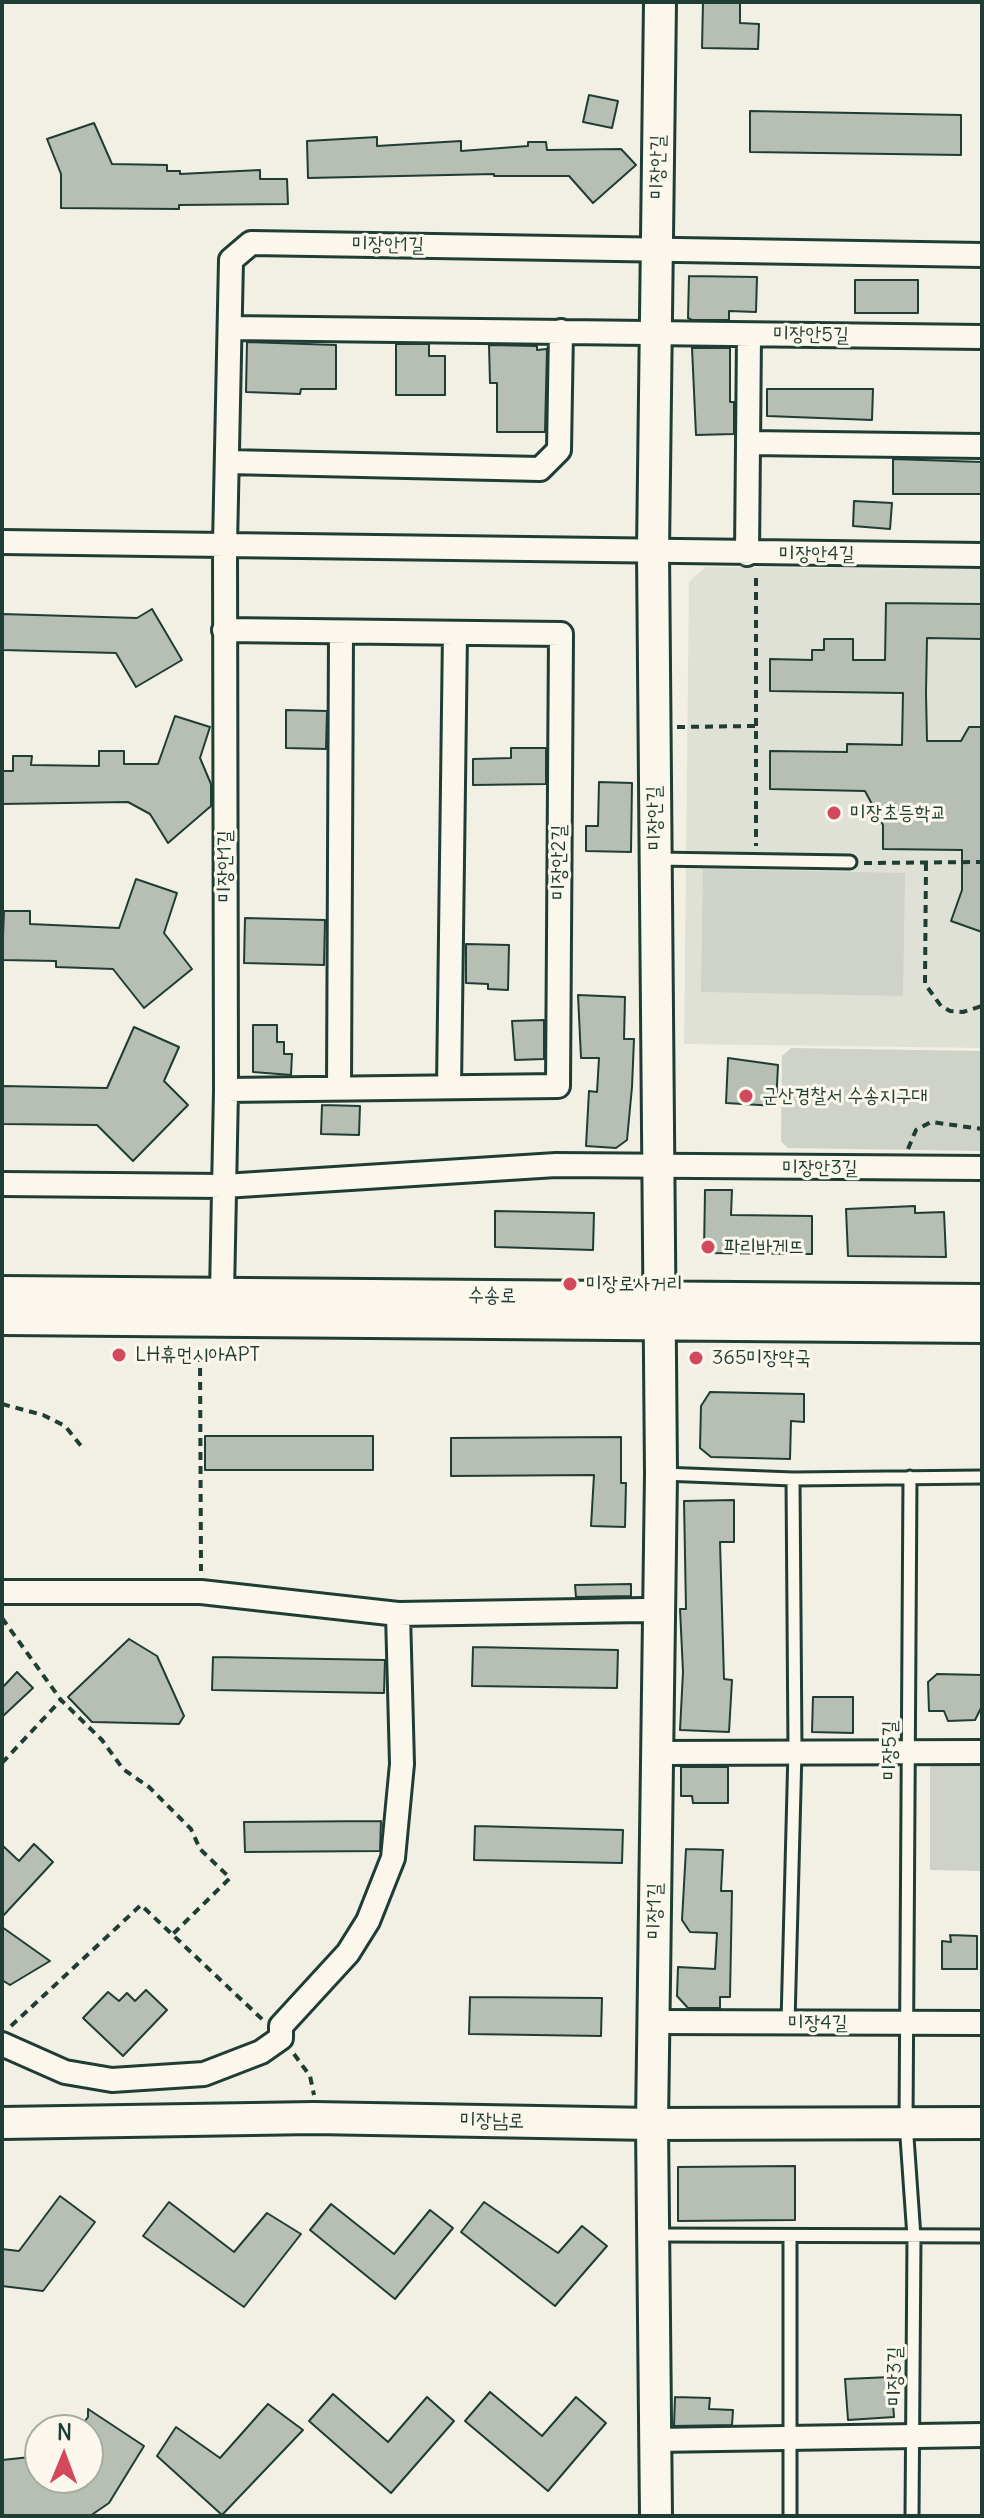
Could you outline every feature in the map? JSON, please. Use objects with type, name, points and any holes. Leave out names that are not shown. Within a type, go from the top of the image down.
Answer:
[{"type":"street","name":"미장안길","points":[[660,2],[653,551],[660,1309]]},
{"type":"street","name":"미장안1길","points":[[222,1293],[226,1090],[224,630],[231,260],[251,243],[982,255]]},
{"type":"street","points":[[230,328],[654,331],[749,335]]},
{"type":"street","points":[[228,462],[540,469],[559,450],[561,331]]},
{"type":"street","name":"미장안5길","points":[[752,554],[748,443],[749,335],[982,337]]},
{"type":"street","points":[[748,443],[982,446]]},
{"type":"street","points":[[2,542],[653,551]]},
{"type":"street","name":"미장안4길","points":[[653,551],[982,555]]},
{"type":"street","name":"미장안2길","points":[[224,630],[561,634],[558,1086],[226,1090]]},
{"type":"street","points":[[339,1088],[341,632]]},
{"type":"street","points":[[449,1087],[455,633]]},
{"type":"street","points":[[2,1184],[224,1186],[556,1165],[659,1167]]},
{"type":"street","name":"미장안3길","points":[[659,1167],[982,1168]]},
{"type":"street","name":"수송로","points":[[2,1292],[222,1293],[660,1309],[982,1327]]},
{"type":"street","name":"수송로","points":[[2,1319],[660,1309],[982,1300]]},
{"type":"street","name":"미장1길","points":[[656,2516],[652,2124],[661,1474],[660,1309]]},
{"type":"street","points":[[2,1592],[201,1592],[398,1614],[644,1610],[658,1613]]},
{"type":"street","points":[[2,2044],[65,2072],[112,2080],[155,2080],[204,2074],[261,2052],[281,2038],[281,2026],[348,1953],[368,1921],[393,1858],[402,1764],[398,1614]]},
{"type":"street","points":[[657,1753],[795,1750],[982,1752]]},
{"type":"street","name":"미장4길","points":[[653,2022],[982,2023]]},
{"type":"street","name":"미장남로","points":[[2,2123],[314,2118],[652,2124],[982,2123]]},
{"type":"street","points":[[655,2440],[982,2435]]},
{"type":"lane","points":[[656,859],[850,862]]},
{"type":"lane","points":[[661,1474],[793,1479],[982,1477]]},
{"type":"lane","name":"미장5길","points":[[906,2123],[910,1477]]},
{"type":"lane","points":[[788,2023],[795,1750],[793,1479]]},
{"type":"lane","name":"미장3길","points":[[906,2123],[914,2237],[912,2516]]},
{"type":"lane","points":[[654,2235],[790,2238],[982,2236]]},
{"type":"lane","points":[[790,2238],[790,2516]]},
{"type":"path","points":[[752,554],[756,860]]},
{"type":"path","points":[[654,727],[756,726]]},
{"type":"path","points":[[850,862],[982,862]]},
{"type":"path","points":[[926,863],[925,984],[941,1006],[950,1011],[963,1012],[982,1006]]},
{"type":"path","points":[[907,1168],[909,1144],[923,1125],[939,1122],[982,1129]]},
{"type":"path","points":[[200,1354],[201,1592]]},
{"type":"path","points":[[2,1404],[43,1415],[65,1426],[82,1447]]},
{"type":"path","points":[[2,1618],[61,1700],[102,1740],[123,1769],[149,1787],[191,1829],[200,1849],[230,1878],[172,1935]]},
{"type":"path","points":[[2,1763],[61,1700]]},
{"type":"path","points":[[2,2037],[19,2017],[141,1905],[281,2038],[310,2076],[314,2118]]},
{"type":"shaded area","name":"미장초등학교","points":[[705,567],[982,569],[982,1048],[684,1044],[689,582]]},
{"type":"shaded area","points":[[703,869],[905,873],[903,996],[701,992]]},
{"type":"shaded area","points":[[791,1048],[982,1051],[982,1151],[788,1148],[781,1141],[782,1056]]},
{"type":"shaded area","points":[[930,1761],[982,1762],[982,1871],[930,1870]]},
{"type":"building","points":[[703,2],[740,2],[740,23],[759,24],[758,49],[702,48]]},
{"type":"building","points":[[589,95],[618,101],[612,128],[583,122]]},
{"type":"building","points":[[750,111],[961,115],[961,155],[750,152]]},
{"type":"building","points":[[94,123],[112,164],[167,165],[167,171],[180,171],[180,174],[260,170],[260,179],[287,179],[288,204],[179,205],[179,209],[61,208],[61,174],[47,139]]},
{"type":"building","points":[[377,137],[377,146],[461,141],[461,151],[528,146],[528,142],[546,142],[547,150],[621,149],[636,165],[593,203],[569,176],[494,174],[308,178],[307,141]]},
{"type":"building","points":[[689,276],[757,277],[756,312],[729,311],[729,320],[688,318]]},
{"type":"building","points":[[855,280],[918,280],[918,313],[855,313]]},
{"type":"building","points":[[247,342],[336,345],[336,389],[301,389],[300,394],[246,392]]},
{"type":"building","points":[[396,344],[429,344],[429,356],[445,356],[445,395],[396,395]]},
{"type":"building","points":[[489,345],[547,349],[545,432],[497,432],[497,383],[490,383]]},
{"type":"building","points":[[692,348],[730,348],[730,402],[734,402],[734,434],[696,435]]},
{"type":"building","points":[[767,389],[873,389],[872,420],[767,416]]},
{"type":"building","points":[[893,459],[982,462],[982,494],[893,494]]},
{"type":"building","points":[[854,501],[892,503],[890,529],[853,526]]},
{"type":"building","points":[[886,603],[982,604],[982,639],[927,638],[926,693],[927,741],[961,741],[969,727],[982,727],[982,932],[951,921],[962,890],[962,850],[883,849],[883,825],[865,791],[770,789],[770,751],[847,752],[847,744],[902,745],[903,693],[770,691],[770,659],[812,660],[812,650],[824,650],[824,639],[853,639],[853,660],[885,660]]},
{"type":"building","points":[[152,609],[182,660],[136,687],[116,653],[2,650],[2,614],[137,618]]},
{"type":"building","points":[[286,710],[327,711],[326,749],[286,748]]},
{"type":"building","points":[[175,716],[210,727],[200,758],[211,784],[211,806],[168,843],[150,814],[128,802],[2,804],[2,771],[13,771],[13,756],[32,756],[31,765],[99,766],[99,751],[124,751],[124,764],[158,764]]},
{"type":"building","points":[[511,748],[546,748],[546,784],[473,785],[473,759],[511,758]]},
{"type":"building","points":[[599,782],[632,783],[631,852],[586,851],[586,826],[598,826]]},
{"type":"building","points":[[136,879],[177,893],[164,933],[192,969],[144,1008],[113,969],[56,967],[56,961],[2,960],[4,911],[30,911],[30,924],[119,928]]},
{"type":"building","points":[[245,918],[325,920],[324,965],[244,963]]},
{"type":"building","points":[[466,944],[509,945],[508,990],[488,989],[488,984],[466,983]]},
{"type":"building","points":[[578,995],[625,997],[624,1039],[634,1039],[632,1087],[627,1140],[616,1148],[586,1146],[589,1091],[597,1092],[599,1058],[581,1058]]},
{"type":"building","points":[[544,1020],[544,1059],[515,1060],[512,1021]]},
{"type":"building","points":[[253,1025],[277,1025],[277,1042],[284,1042],[284,1054],[292,1054],[291,1075],[253,1072]]},
{"type":"building","points":[[134,1027],[179,1047],[164,1081],[188,1105],[133,1161],[97,1125],[2,1124],[2,1086],[107,1088]]},
{"type":"building","points":[[728,1058],[778,1065],[776,1106],[726,1103]]},
{"type":"building","points":[[322,1105],[360,1106],[359,1135],[321,1134]]},
{"type":"building","points":[[705,1190],[732,1190],[731,1215],[812,1216],[812,1254],[704,1253]]},
{"type":"building","points":[[915,1206],[915,1213],[944,1212],[946,1257],[848,1256],[846,1209]]},
{"type":"building","points":[[495,1211],[594,1213],[593,1250],[495,1247]]},
{"type":"building","points":[[710,1392],[804,1394],[804,1422],[791,1421],[790,1459],[711,1457],[700,1448],[701,1406]]},
{"type":"building","points":[[205,1436],[373,1436],[373,1470],[205,1470]]},
{"type":"building","points":[[621,1437],[621,1483],[626,1483],[625,1527],[591,1526],[594,1475],[451,1476],[451,1438]]},
{"type":"building","points":[[734,1500],[734,1542],[720,1542],[724,1679],[732,1680],[729,1732],[680,1730],[683,1672],[680,1609],[686,1609],[684,1501]]},
{"type":"building","points":[[631,1584],[631,1596],[576,1597],[575,1585]]},
{"type":"building","points":[[129,1639],[157,1656],[184,1716],[179,1724],[92,1722],[68,1697]]},
{"type":"building","points":[[473,1647],[618,1650],[617,1688],[472,1686]]},
{"type":"building","points":[[213,1657],[385,1660],[384,1693],[212,1690]]},
{"type":"building","points":[[17,1672],[33,1688],[2,1717],[2,1688]]},
{"type":"building","points":[[937,1674],[982,1675],[981,1708],[975,1720],[948,1721],[944,1711],[929,1711],[928,1682]]},
{"type":"building","points":[[813,1697],[853,1697],[853,1733],[812,1732]]},
{"type":"building","points":[[681,1767],[728,1767],[728,1803],[693,1803],[692,1796],[681,1796]]},
{"type":"building","points":[[381,1821],[380,1851],[245,1852],[244,1822]]},
{"type":"building","points":[[475,1826],[623,1830],[622,1863],[474,1860]]},
{"type":"building","points":[[34,1844],[53,1862],[2,1917],[2,1845],[19,1861]]},
{"type":"building","points":[[686,1849],[723,1850],[721,1891],[732,1891],[730,1997],[720,1997],[720,2008],[688,2008],[677,1996],[678,1967],[715,1969],[717,1933],[690,1932],[682,1920]]},
{"type":"building","points":[[2,1927],[50,1961],[10,1985],[2,1980]]},
{"type":"building","points":[[950,1935],[977,1936],[977,1969],[942,1969],[942,1941],[951,1942]]},
{"type":"building","points":[[146,1990],[167,2010],[123,2056],[83,2018],[108,1992],[119,2001],[127,1993],[135,2001]]},
{"type":"building","points":[[470,1997],[602,1998],[601,2036],[469,2034]]},
{"type":"building","points":[[795,2166],[795,2220],[678,2221],[678,2167]]},
{"type":"building","points":[[60,2196],[95,2222],[43,2291],[2,2286],[2,2249],[19,2251]]},
{"type":"building","points":[[169,2202],[234,2252],[267,2213],[301,2234],[244,2307],[143,2236]]},
{"type":"building","points":[[484,2202],[558,2253],[582,2226],[607,2246],[555,2306],[461,2232]]},
{"type":"building","points":[[331,2204],[394,2254],[430,2210],[453,2228],[395,2299],[310,2230]]},
{"type":"building","points":[[891,2377],[894,2417],[848,2420],[845,2379]]},
{"type":"building","points":[[490,2392],[542,2436],[576,2397],[606,2423],[548,2491],[465,2421]]},
{"type":"building","points":[[333,2394],[388,2442],[427,2397],[454,2421],[391,2493],[309,2421]]},
{"type":"building","points":[[675,2397],[710,2398],[709,2409],[733,2410],[732,2425],[674,2426]]},
{"type":"building","points":[[268,2404],[303,2430],[222,2515],[157,2456],[176,2427],[220,2458]]},
{"type":"building","points":[[104,2420],[144,2446],[109,2503],[90,2516],[2,2516],[2,2460],[24,2458],[24,2494],[104,2494]]},
{"type":"place","name":"미장초등학교","points":[[834,813]]},
{"type":"place","name":"군산경찰서 수송지구대","points":[[746,1096]]},
{"type":"place","name":"파리바게뜨","points":[[708,1247]]},
{"type":"place","name":"미장로사거리","points":[[570,1284]]},
{"type":"place","name":"LH휴먼시아APT","points":[[119,1355]]},
{"type":"place","name":"365미장약국","points":[[696,1358]]}]
